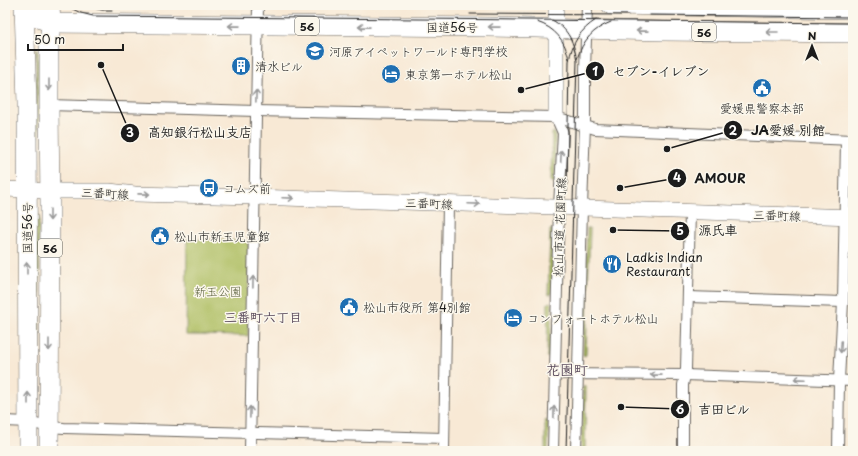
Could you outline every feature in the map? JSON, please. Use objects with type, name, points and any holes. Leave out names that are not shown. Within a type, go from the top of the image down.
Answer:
[{"type":"highway","name":"国道56号","points":[[25,5],[34,16],[51,14],[258,26],[853,33]]},
{"type":"highway","name":"国道56号","points":[[25,5],[28,451]]},
{"type":"highway","name":"56","points":[[611,5],[853,9]]},
{"type":"highway","name":"国道56号","points":[[49,451],[49,46],[51,14]]},
{"type":"street","points":[[250,451],[258,5]]},
{"type":"street","name":"松山市道 花園町線","points":[[553,451],[555,374],[553,206],[563,133],[556,117],[556,5]]},
{"type":"street","name":"松山市道 花園町線","points":[[576,451],[578,374],[588,208],[585,125],[586,5]]},
{"type":"street","points":[[49,106],[556,117],[595,129],[849,140],[848,217],[839,380],[838,451]]},
{"type":"street","name":"三番町線","points":[[5,189],[50,192],[109,192],[848,217]]},
{"type":"street","points":[[444,451],[448,203]]},
{"type":"street","points":[[683,451],[683,385],[685,375],[690,212]]},
{"type":"street","points":[[688,297],[843,302]]},
{"type":"street","points":[[555,374],[685,375],[853,381]]},
{"type":"street","points":[[5,421],[28,422],[49,427],[148,431],[250,432],[444,438]]},
{"type":"green space","points":[[36,49],[38,49],[38,167],[36,167]]},
{"type":"green space","points":[[553,132],[555,133],[555,181],[553,182],[551,180]]},
{"type":"green space","points":[[36,215],[39,215],[39,358],[36,358]]},
{"type":"green space","points":[[587,228],[590,230],[585,356],[583,355]]},
{"type":"green space","points":[[552,229],[551,295],[548,294],[550,230]]},
{"type":"green space","name":"新玉公園","points":[[187,239],[246,241],[249,246],[248,336],[186,335]]},
{"type":"green space","points":[[550,302],[552,304],[549,358],[547,357],[548,303]]},
{"type":"green space","points":[[585,386],[585,451],[581,451],[583,387]]},
{"type":"green space","points":[[545,421],[549,421],[548,451],[545,451]]},
{"type":"tram line","points":[[64,5],[81,13],[93,16],[853,23]]},
{"type":"tram line","points":[[80,5],[102,10],[112,10]]},
{"type":"tram line","points":[[470,14],[628,15]]},
{"type":"tram line","points":[[650,15],[853,17]]},
{"type":"tram line","points":[[552,20],[567,32],[572,42],[577,61],[566,451]]},
{"type":"tram line","points":[[567,192],[569,61],[572,48],[581,33],[596,20]]},
{"type":"tram line","points":[[537,22],[554,31],[565,46],[569,59]]},
{"type":"tram line","points":[[577,59],[582,46],[590,36],[599,28],[611,22]]},
{"type":"place","name":"河原アイペットワールド専門学校","points":[[315,51]]},
{"type":"place","name":"高知銀行松山支店","points":[[101,65]]},
{"type":"place","name":"清水ビル","points":[[241,66]]},
{"type":"place","name":"東京第一ホテル松山","points":[[391,74]]},
{"type":"place","name":"愛媛県警察本部","points":[[762,88]]},
{"type":"place","name":"セブン-イレブン","points":[[521,90]]},
{"type":"place","name":"JA愛媛 別館","points":[[667,149]]},
{"type":"place","name":"コムズ前","points":[[209,188]]},
{"type":"place","name":"AMOUR","points":[[620,188]]},
{"type":"place","name":"源氏車","points":[[613,230]]},
{"type":"place","name":"松山市新玉児童館","points":[[160,236]]},
{"type":"place","name":"Ladkis Indian Restaurant","points":[[612,264]]},
{"type":"place","name":"松山市役所 第4別館","points":[[349,307]]},
{"type":"place","name":"コンフォートホテル松山","points":[[513,318]]},
{"type":"place","name":"吉田ビル","points":[[621,407]]},
{"type":"district","name":"三番町六丁目","points":[[263,316]]},
{"type":"district","name":"花園町","points":[[567,369]]}]
